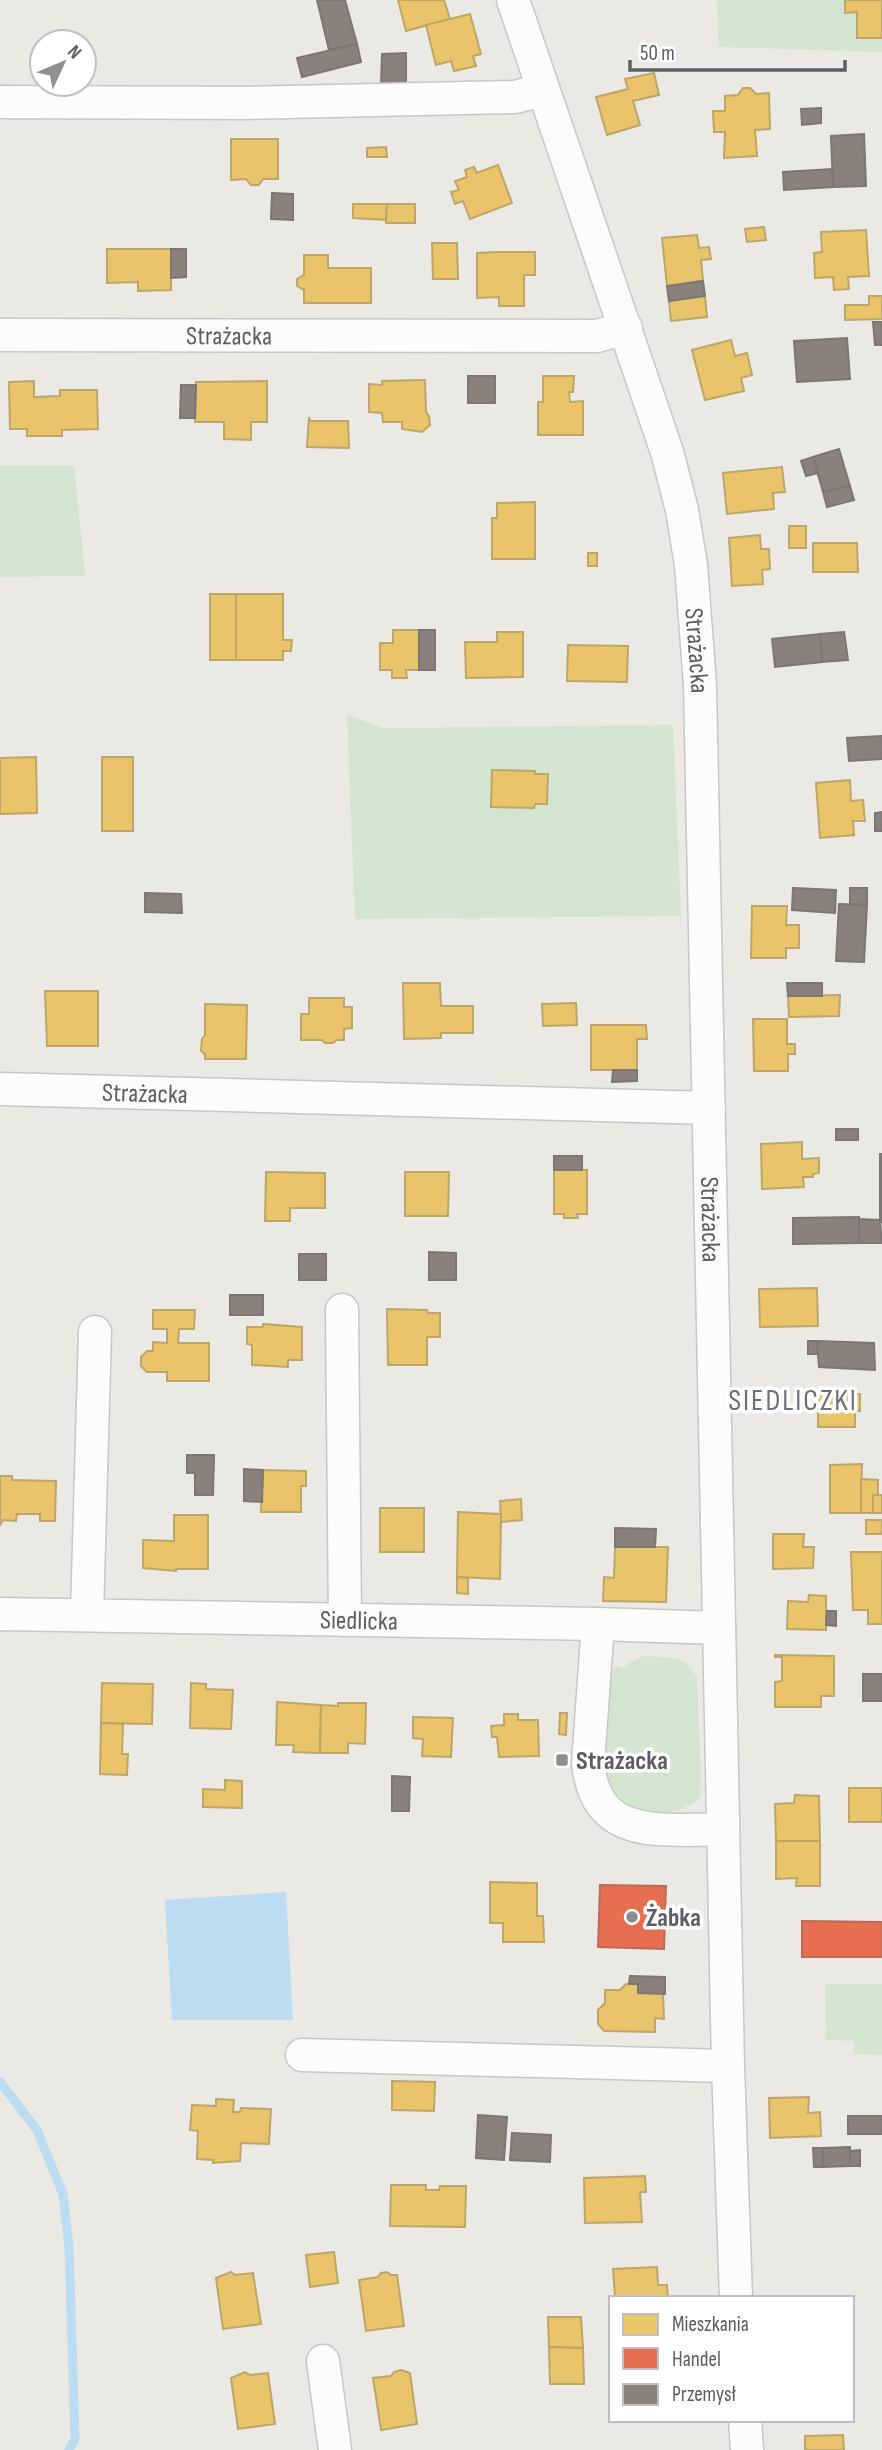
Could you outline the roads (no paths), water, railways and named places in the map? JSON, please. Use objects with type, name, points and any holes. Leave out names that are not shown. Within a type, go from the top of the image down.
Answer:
[{"type":"street","name":"Strażacka","points":[[513,0],[667,452],[691,565],[700,685],[723,1830],[736,2296]]},
{"type":"street","points":[[0,102],[245,103],[515,97],[543,90]]},
{"type":"street","name":"Strażacka","points":[[0,335],[597,336],[626,328]]},
{"type":"street","name":"Strażacka","points":[[0,1089],[709,1108]]},
{"type":"street","points":[[342,1310],[345,1620]]},
{"type":"street","points":[[86,1615],[95,1332]]},
{"type":"street","name":"Siedlicka","points":[[0,1614],[719,1628]]},
{"type":"street","points":[[598,1624],[588,1763],[589,1776],[597,1798],[614,1817],[636,1827],[723,1830]]},
{"type":"street","points":[[302,2055],[729,2066]]},
{"type":"street","points":[[323,2361],[335,2450]]},
{"type":"street","points":[[745,2422],[747,2450]]},
{"type":"water","points":[[286,1892],[293,2020],[172,2020],[165,1900]]},
{"type":"waterway","points":[[0,2082],[37,2130],[63,2194],[69,2247],[75,2439],[69,2450]]},
{"type":"place","name":"Strażacka","points":[[562,1760]]},
{"type":"place","name":"Żabka","points":[[632,1917]]},
{"type":"district","name":"SIEDLICZKI","points":[[793,1400]]}]
